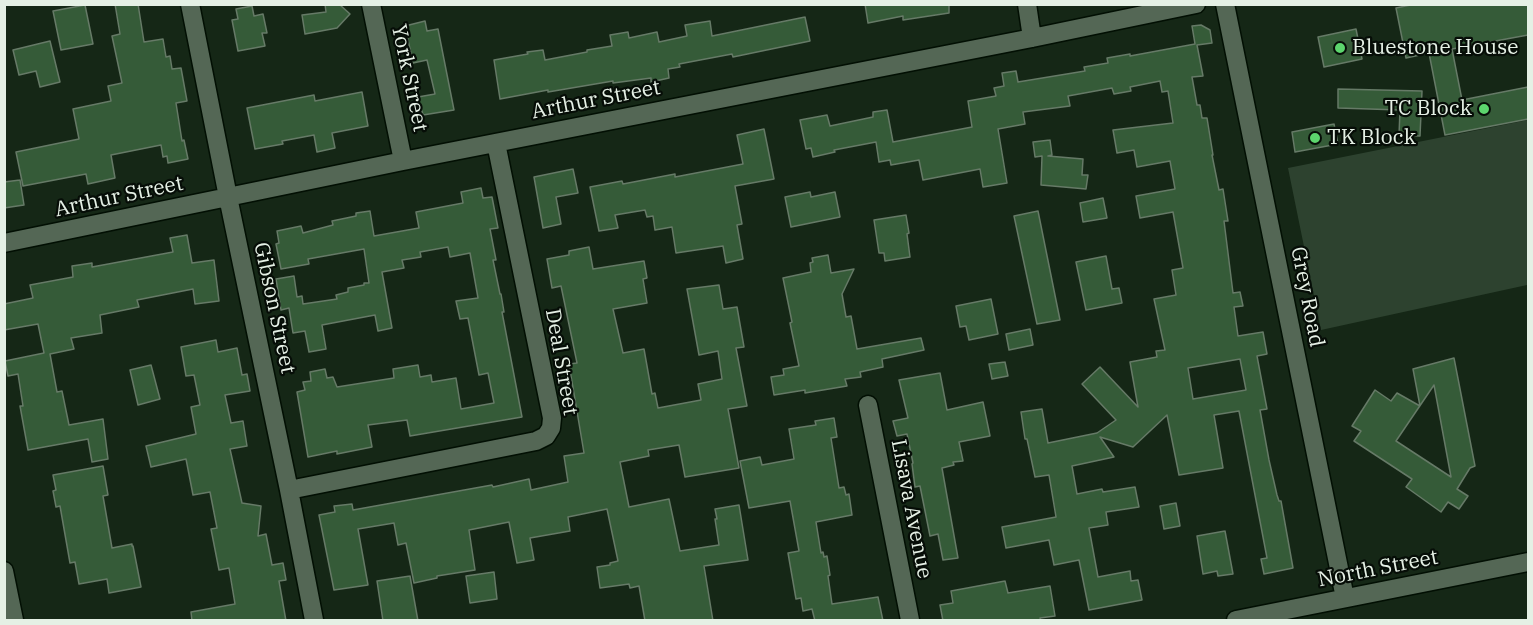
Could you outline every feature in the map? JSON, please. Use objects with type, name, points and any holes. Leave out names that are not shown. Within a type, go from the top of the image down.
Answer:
[{"type":"street","name":"Gibson Street","points":[[189,4],[314,621]]},
{"type":"street","name":"York Street","points":[[371,4],[403,161]]},
{"type":"street","points":[[1026,4],[1032,38]]},
{"type":"street","name":"Arthur Street","points":[[4,243],[403,161],[1196,4]]},
{"type":"street","name":"Grey Road","points":[[1225,4],[1345,598]]},
{"type":"street","name":"Deal Street","points":[[289,490],[536,441],[546,436],[551,428],[552,418],[496,143]]},
{"type":"street","name":"Lisava Avenue","points":[[868,405],[910,621]]},
{"type":"street","name":"North Street","points":[[1236,621],[1285,616],[1345,598],[1528,562]]},
{"type":"street","points":[[4,571],[15,621]]},
{"type":"green space","points":[[1528,120],[1528,289],[1527,285],[1321,330],[1288,168]]},
{"type":"building","points":[[115,4],[138,4],[144,42],[163,39],[166,57],[170,56],[172,69],[181,68],[187,101],[176,103],[182,141],[184,140],[188,159],[168,163],[167,156],[163,157],[161,145],[111,155],[115,178],[88,184],[86,174],[23,186],[16,152],[79,139],[73,109],[111,101],[108,86],[122,83],[112,36],[120,34]]},
{"type":"building","points":[[325,4],[339,4],[350,14],[337,28],[305,34],[302,15],[326,12]]},
{"type":"building","points":[[865,4],[949,4],[949,13],[903,20],[903,16],[868,23]]},
{"type":"building","points":[[1415,4],[1528,4],[1528,35],[1452,49],[1462,100],[1528,87],[1528,119],[1445,135],[1429,53],[1406,58],[1396,8]]},
{"type":"building","points":[[85,5],[93,44],[61,50],[53,11]]},
{"type":"building","points":[[252,6],[254,16],[263,14],[267,33],[262,33],[265,46],[238,51],[232,20],[238,19],[236,9]]},
{"type":"building","points":[[805,17],[810,41],[733,57],[732,54],[679,64],[680,67],[668,69],[669,78],[651,82],[651,78],[613,83],[613,81],[500,99],[494,60],[543,50],[545,60],[587,52],[587,50],[612,46],[610,35],[628,32],[629,38],[657,32],[659,42],[687,36],[685,25],[710,21],[712,36]]},
{"type":"building","points":[[425,21],[427,31],[438,29],[454,110],[423,115],[420,111],[418,97],[435,94],[427,60],[413,63],[405,26]]},
{"type":"building","points":[[1201,25],[1210,30],[1212,43],[1197,45],[1203,76],[1192,77],[1197,105],[1200,105],[1202,118],[1207,118],[1219,190],[1223,189],[1228,221],[1224,221],[1233,293],[1240,292],[1243,306],[1234,307],[1238,336],[1263,332],[1267,354],[1257,356],[1267,409],[1260,410],[1277,495],[1281,501],[1293,568],[1264,574],[1261,559],[1267,558],[1239,411],[1214,415],[1223,468],[1179,475],[1167,415],[1133,447],[1100,437],[1114,457],[1072,466],[1077,494],[1102,489],[1103,492],[1135,487],[1139,507],[1106,512],[1108,525],[1089,528],[1098,577],[1130,571],[1131,581],[1138,580],[1142,600],[1089,610],[1079,560],[1054,565],[1049,540],[1006,548],[1002,527],[1056,517],[1049,475],[1035,477],[1021,412],[1042,409],[1048,443],[1097,433],[1116,420],[1082,384],[1100,367],[1138,407],[1130,362],[1157,357],[1156,351],[1165,350],[1154,299],[1176,295],[1172,270],[1183,268],[1173,212],[1140,218],[1136,196],[1175,189],[1170,161],[1137,167],[1134,150],[1117,153],[1113,130],[1173,123],[1168,91],[1162,92],[1160,81],[1130,87],[1131,91],[1114,94],[1112,88],[1068,96],[1070,106],[1023,112],[1025,124],[998,129],[1007,183],[983,187],[980,169],[923,180],[919,160],[891,165],[890,160],[879,162],[876,142],[834,150],[835,152],[813,157],[811,148],[806,149],[800,120],[827,115],[830,126],[873,117],[873,112],[887,110],[893,142],[972,127],[968,101],[996,96],[994,88],[1004,86],[1002,73],[1016,71],[1018,82],[1085,71],[1084,67],[1108,63],[1107,58],[1195,44],[1192,26]],"holes":[[[1240,359],[1246,390],[1193,399],[1188,368]]]},
{"type":"building","name":"Bluestone House","points":[[1356,29],[1362,59],[1324,67],[1318,37]]},
{"type":"building","points":[[50,41],[60,82],[40,87],[36,71],[19,75],[13,50]]},
{"type":"building","points":[[1338,89],[1422,91],[1420,136],[1399,135],[1400,110],[1338,108]]},
{"type":"building","points":[[362,92],[368,126],[332,133],[335,148],[317,152],[314,135],[255,149],[247,108],[314,95],[315,101]]},
{"type":"building","name":"TK Block","points":[[1334,124],[1338,144],[1295,152],[1292,132]]},
{"type":"building","points":[[764,129],[774,179],[735,186],[742,224],[737,225],[743,259],[726,263],[723,246],[676,253],[672,227],[655,230],[653,216],[647,217],[645,210],[615,215],[618,228],[599,231],[590,187],[622,181],[623,184],[675,174],[675,177],[743,164],[737,135]]},
{"type":"building","points":[[1050,140],[1052,155],[1048,156],[1083,159],[1082,175],[1088,175],[1086,189],[1041,185],[1042,156],[1035,157],[1033,142]]},
{"type":"building","points":[[573,169],[578,193],[556,197],[561,224],[543,228],[534,177]]},
{"type":"building","points":[[20,180],[24,205],[4,208],[4,182]]},
{"type":"building","points":[[481,188],[483,198],[492,197],[498,228],[490,229],[496,260],[493,260],[522,417],[410,436],[407,420],[368,425],[372,447],[308,457],[297,392],[305,390],[303,382],[311,381],[310,372],[325,369],[327,378],[333,377],[337,387],[394,378],[393,369],[418,365],[420,377],[431,375],[432,382],[456,378],[461,409],[494,403],[488,373],[479,375],[468,318],[460,319],[456,301],[478,298],[470,253],[450,257],[448,247],[420,252],[421,257],[402,260],[404,268],[382,272],[392,328],[378,331],[375,315],[322,325],[326,349],[309,352],[305,331],[293,333],[289,308],[281,310],[276,279],[294,276],[297,297],[302,296],[303,304],[337,299],[336,295],[348,292],[348,288],[369,283],[364,249],[308,259],[309,264],[281,269],[276,244],[279,243],[277,231],[301,226],[303,233],[333,225],[332,221],[356,216],[356,213],[370,211],[374,236],[419,228],[416,212],[463,203],[461,192]]},
{"type":"building","points":[[810,192],[811,197],[835,192],[840,217],[791,227],[785,197]]},
{"type":"building","points":[[1103,198],[1107,218],[1083,222],[1080,203]]},
{"type":"building","points":[[1038,211],[1060,320],[1037,324],[1014,216]]},
{"type":"building","points":[[906,215],[910,257],[885,261],[884,253],[879,253],[874,220]]},
{"type":"building","points":[[187,235],[192,263],[214,260],[219,301],[195,304],[193,289],[137,300],[139,307],[100,315],[102,333],[71,338],[74,349],[50,354],[57,392],[62,391],[69,425],[103,419],[108,459],[92,462],[88,439],[28,450],[20,406],[23,406],[18,374],[8,376],[5,361],[44,353],[38,324],[4,330],[4,304],[33,298],[30,285],[73,277],[72,266],[92,263],[92,267],[173,252],[170,238]]},
{"type":"building","points":[[589,247],[593,269],[644,261],[647,278],[643,279],[647,303],[613,309],[623,353],[644,349],[652,394],[655,393],[658,408],[701,400],[698,384],[722,379],[718,351],[699,355],[687,289],[719,285],[723,309],[737,307],[744,347],[736,348],[747,406],[728,409],[739,468],[685,477],[679,445],[648,450],[649,456],[620,462],[629,507],[669,499],[680,551],[719,545],[715,509],[739,505],[748,560],[704,566],[713,621],[645,621],[639,586],[630,588],[629,584],[600,588],[597,567],[618,561],[607,509],[568,517],[570,531],[530,538],[534,560],[517,563],[509,522],[469,530],[475,570],[437,576],[437,578],[414,583],[406,543],[398,545],[394,523],[358,529],[368,585],[334,590],[319,515],[335,512],[334,506],[352,504],[353,510],[529,479],[531,490],[568,482],[564,456],[584,453],[569,364],[577,363],[561,286],[552,288],[547,259],[569,255],[569,251]]},
{"type":"building","points":[[828,255],[831,273],[854,269],[842,294],[846,317],[851,316],[857,349],[921,338],[924,350],[882,359],[883,367],[860,372],[861,377],[845,379],[847,386],[805,393],[805,390],[774,395],[771,377],[784,375],[783,369],[799,366],[783,278],[811,272],[812,258]]},
{"type":"building","points":[[1106,256],[1112,289],[1119,288],[1122,303],[1086,310],[1076,262]]},
{"type":"building","points":[[991,299],[998,334],[969,340],[966,326],[960,327],[956,306]]},
{"type":"building","points":[[1030,329],[1033,345],[1009,350],[1006,334]]},
{"type":"building","points":[[216,340],[218,352],[237,348],[242,375],[247,374],[250,391],[225,395],[231,423],[243,421],[247,446],[230,449],[242,503],[261,506],[258,536],[266,534],[272,565],[283,563],[286,580],[279,581],[286,621],[192,621],[191,612],[235,604],[229,568],[219,570],[211,529],[217,528],[210,492],[193,495],[186,459],[151,467],[146,446],[196,434],[191,407],[200,405],[194,375],[186,376],[181,347]]},
{"type":"building","points":[[1454,358],[1475,466],[1470,468],[1457,489],[1468,496],[1459,509],[1448,502],[1441,512],[1406,487],[1412,479],[1354,441],[1361,431],[1352,426],[1375,390],[1391,401],[1397,393],[1420,406],[1413,369]],"holes":[[[1434,385],[1451,477],[1396,441]]]},
{"type":"building","points":[[1005,362],[1008,376],[992,379],[989,364]]},
{"type":"building","points":[[151,365],[160,399],[138,405],[130,370]]},
{"type":"building","points":[[940,373],[947,410],[983,402],[990,436],[959,442],[963,461],[953,462],[954,465],[942,468],[958,558],[943,560],[938,534],[930,536],[920,486],[915,487],[907,434],[897,436],[893,421],[908,418],[899,380]]},
{"type":"building","points":[[834,418],[837,437],[831,438],[839,488],[844,487],[846,495],[849,494],[852,515],[816,522],[821,553],[823,552],[824,557],[827,556],[832,604],[878,597],[883,621],[815,621],[812,609],[803,611],[801,598],[796,599],[788,553],[799,551],[790,501],[749,508],[740,461],[760,457],[762,465],[794,459],[789,429],[816,425],[815,421]]},
{"type":"building","points":[[103,466],[108,495],[103,496],[112,548],[132,544],[141,587],[109,593],[107,579],[79,584],[75,562],[70,563],[60,506],[56,507],[53,491],[56,490],[53,475]]},
{"type":"building","points":[[1176,503],[1180,526],[1164,529],[1160,506]]},
{"type":"building","points":[[1225,531],[1233,574],[1218,576],[1217,571],[1203,574],[1197,536]]},
{"type":"building","points":[[494,572],[497,599],[470,603],[466,576]]},
{"type":"building","points":[[410,576],[418,621],[383,621],[377,581]]},
{"type":"building","points":[[1005,581],[1008,593],[1050,586],[1055,616],[1040,618],[1041,621],[943,621],[940,605],[953,603],[951,591]]},
{"type":"place","name":"Bluestone House","points":[[1340,48]]},
{"type":"place","name":"TC Block","points":[[1484,109]]},
{"type":"place","name":"TK Block","points":[[1315,138]]}]
